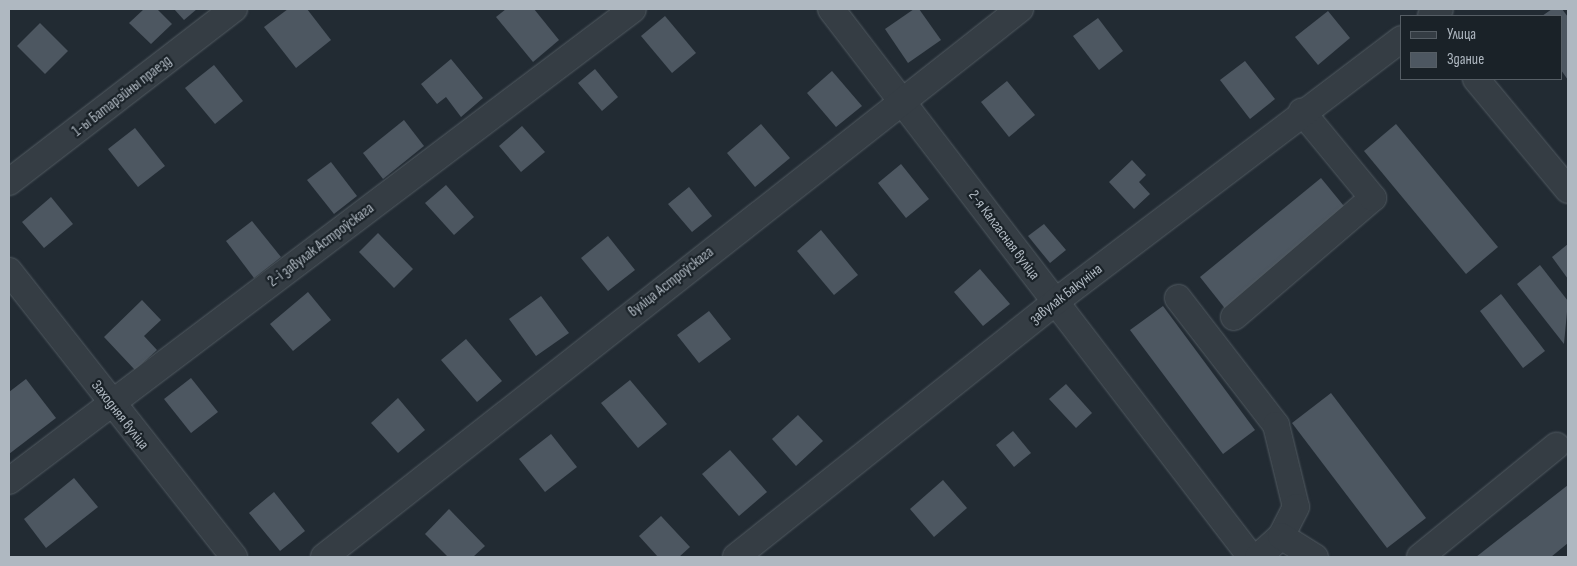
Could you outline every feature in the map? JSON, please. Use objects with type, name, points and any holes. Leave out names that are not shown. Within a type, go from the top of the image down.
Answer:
[{"type":"street","name":"1-ы Батарэйны праезд","points":[[9,182],[234,9]]},
{"type":"street","name":"2-і завулак Астроўскага","points":[[9,481],[633,9]]},
{"type":"street","name":"2-я Калгасная вуліца","points":[[831,9],[1251,557]]},
{"type":"street","name":"вуліца Астроўскага","points":[[324,557],[901,100],[1020,9]]},
{"type":"street","name":"завулак Бакуніна","points":[[736,557],[1055,302],[1302,112],[1400,41]]},
{"type":"street","points":[[1477,80],[1568,190]]},
{"type":"street","points":[[1234,317],[1373,198],[1302,112]]},
{"type":"street","name":"Заходняя вуліца","points":[[9,272],[110,404],[234,557]]},
{"type":"street","points":[[1178,298],[1276,424],[1296,507],[1282,536],[1258,557]]},
{"type":"street","points":[[1420,557],[1556,446]]},
{"type":"street","points":[[1282,536],[1315,557]]},
{"type":"building","points":[[144,9],[157,9],[172,24],[151,44],[129,23]]},
{"type":"building","points":[[174,9],[197,9],[184,20]]},
{"type":"building","points":[[288,9],[307,9],[331,40],[296,68],[264,27]]},
{"type":"building","points":[[506,9],[534,9],[559,40],[533,62],[496,17]]},
{"type":"building","points":[[914,9],[919,9],[941,40],[908,63],[885,29]]},
{"type":"building","points":[[1552,9],[1562,9],[1568,17],[1568,80],[1562,71],[1562,15],[1543,15]]},
{"type":"building","points":[[1328,11],[1350,38],[1318,65],[1295,37]]},
{"type":"building","points":[[665,16],[696,53],[672,73],[641,36]]},
{"type":"building","points":[[1098,18],[1123,51],[1099,70],[1073,36]]},
{"type":"building","points":[[40,23],[68,51],[45,74],[17,46]]},
{"type":"building","points":[[451,59],[483,98],[461,117],[446,97],[437,104],[421,84]]},
{"type":"building","points":[[1245,61],[1275,99],[1250,119],[1220,80]]},
{"type":"building","points":[[214,65],[243,101],[215,124],[185,88]]},
{"type":"building","points":[[595,69],[618,97],[602,111],[578,83]]},
{"type":"building","points":[[832,71],[862,106],[836,127],[807,93]]},
{"type":"building","points":[[1007,81],[1035,115],[1009,137],[981,102]]},
{"type":"building","points":[[404,120],[424,146],[383,179],[363,153]]},
{"type":"building","points":[[761,124],[790,158],[755,187],[727,153]]},
{"type":"building","points":[[1396,124],[1498,247],[1466,274],[1364,151]]},
{"type":"building","points":[[522,126],[545,152],[521,172],[499,146]]},
{"type":"building","points":[[135,128],[165,166],[138,187],[108,149]]},
{"type":"building","points":[[1132,160],[1146,175],[1139,182],[1150,194],[1134,209],[1109,182]]},
{"type":"building","points":[[331,162],[357,196],[334,214],[307,180]]},
{"type":"building","points":[[901,164],[929,199],[906,218],[878,183]]},
{"type":"building","points":[[1321,178],[1348,211],[1227,311],[1200,277]]},
{"type":"building","points":[[446,185],[474,217],[454,235],[425,203]]},
{"type":"building","points":[[689,187],[712,216],[692,232],[668,204]]},
{"type":"building","points":[[51,197],[73,224],[44,248],[22,222]]},
{"type":"building","points":[[252,221],[281,257],[254,278],[226,241]]},
{"type":"building","points":[[1044,224],[1066,250],[1050,263],[1028,236]]},
{"type":"building","points":[[821,230],[858,275],[834,295],[797,251]]},
{"type":"building","points":[[378,233],[413,269],[394,288],[359,252]]},
{"type":"building","points":[[608,236],[635,270],[608,291],[581,258]]},
{"type":"building","points":[[1568,244],[1568,279],[1552,257]]},
{"type":"building","points":[[1540,265],[1568,301],[1564,344],[1517,284]]},
{"type":"building","points":[[980,269],[1010,304],[983,326],[954,292]]},
{"type":"building","points":[[308,292],[331,320],[293,351],[270,324]]},
{"type":"building","points":[[1501,294],[1545,351],[1523,368],[1480,311]]},
{"type":"building","points":[[541,296],[569,333],[536,356],[509,319]]},
{"type":"building","points":[[142,300],[161,320],[144,336],[157,350],[135,370],[104,337]]},
{"type":"building","points":[[1163,306],[1255,430],[1223,454],[1130,330]]},
{"type":"building","points":[[709,311],[731,339],[699,363],[677,335]]},
{"type":"building","points":[[466,339],[502,381],[477,402],[441,360]]},
{"type":"building","points":[[191,378],[218,412],[191,433],[164,399]]},
{"type":"building","points":[[26,379],[56,418],[9,454],[9,392]]},
{"type":"building","points":[[630,380],[667,424],[638,448],[601,403]]},
{"type":"building","points":[[1066,384],[1092,413],[1076,428],[1049,399]]},
{"type":"building","points":[[1331,393],[1426,518],[1387,548],[1292,423]]},
{"type":"building","points":[[398,398],[425,430],[398,453],[371,423]]},
{"type":"building","points":[[798,415],[823,441],[796,466],[772,439]]},
{"type":"building","points":[[1013,431],[1031,453],[1014,467],[996,445]]},
{"type":"building","points":[[551,434],[577,467],[545,492],[519,459]]},
{"type":"building","points":[[730,450],[767,492],[739,516],[702,474]]},
{"type":"building","points":[[74,478],[98,507],[46,548],[24,519]]},
{"type":"building","points":[[943,480],[967,508],[934,537],[910,509]]},
{"type":"building","points":[[1568,485],[1568,543],[1551,557],[1476,557]]},
{"type":"building","points":[[274,492],[305,531],[280,551],[249,513]]},
{"type":"building","points":[[449,509],[485,546],[473,557],[448,557],[425,534]]},
{"type":"building","points":[[661,516],[690,547],[679,557],[658,557],[639,536]]}]
